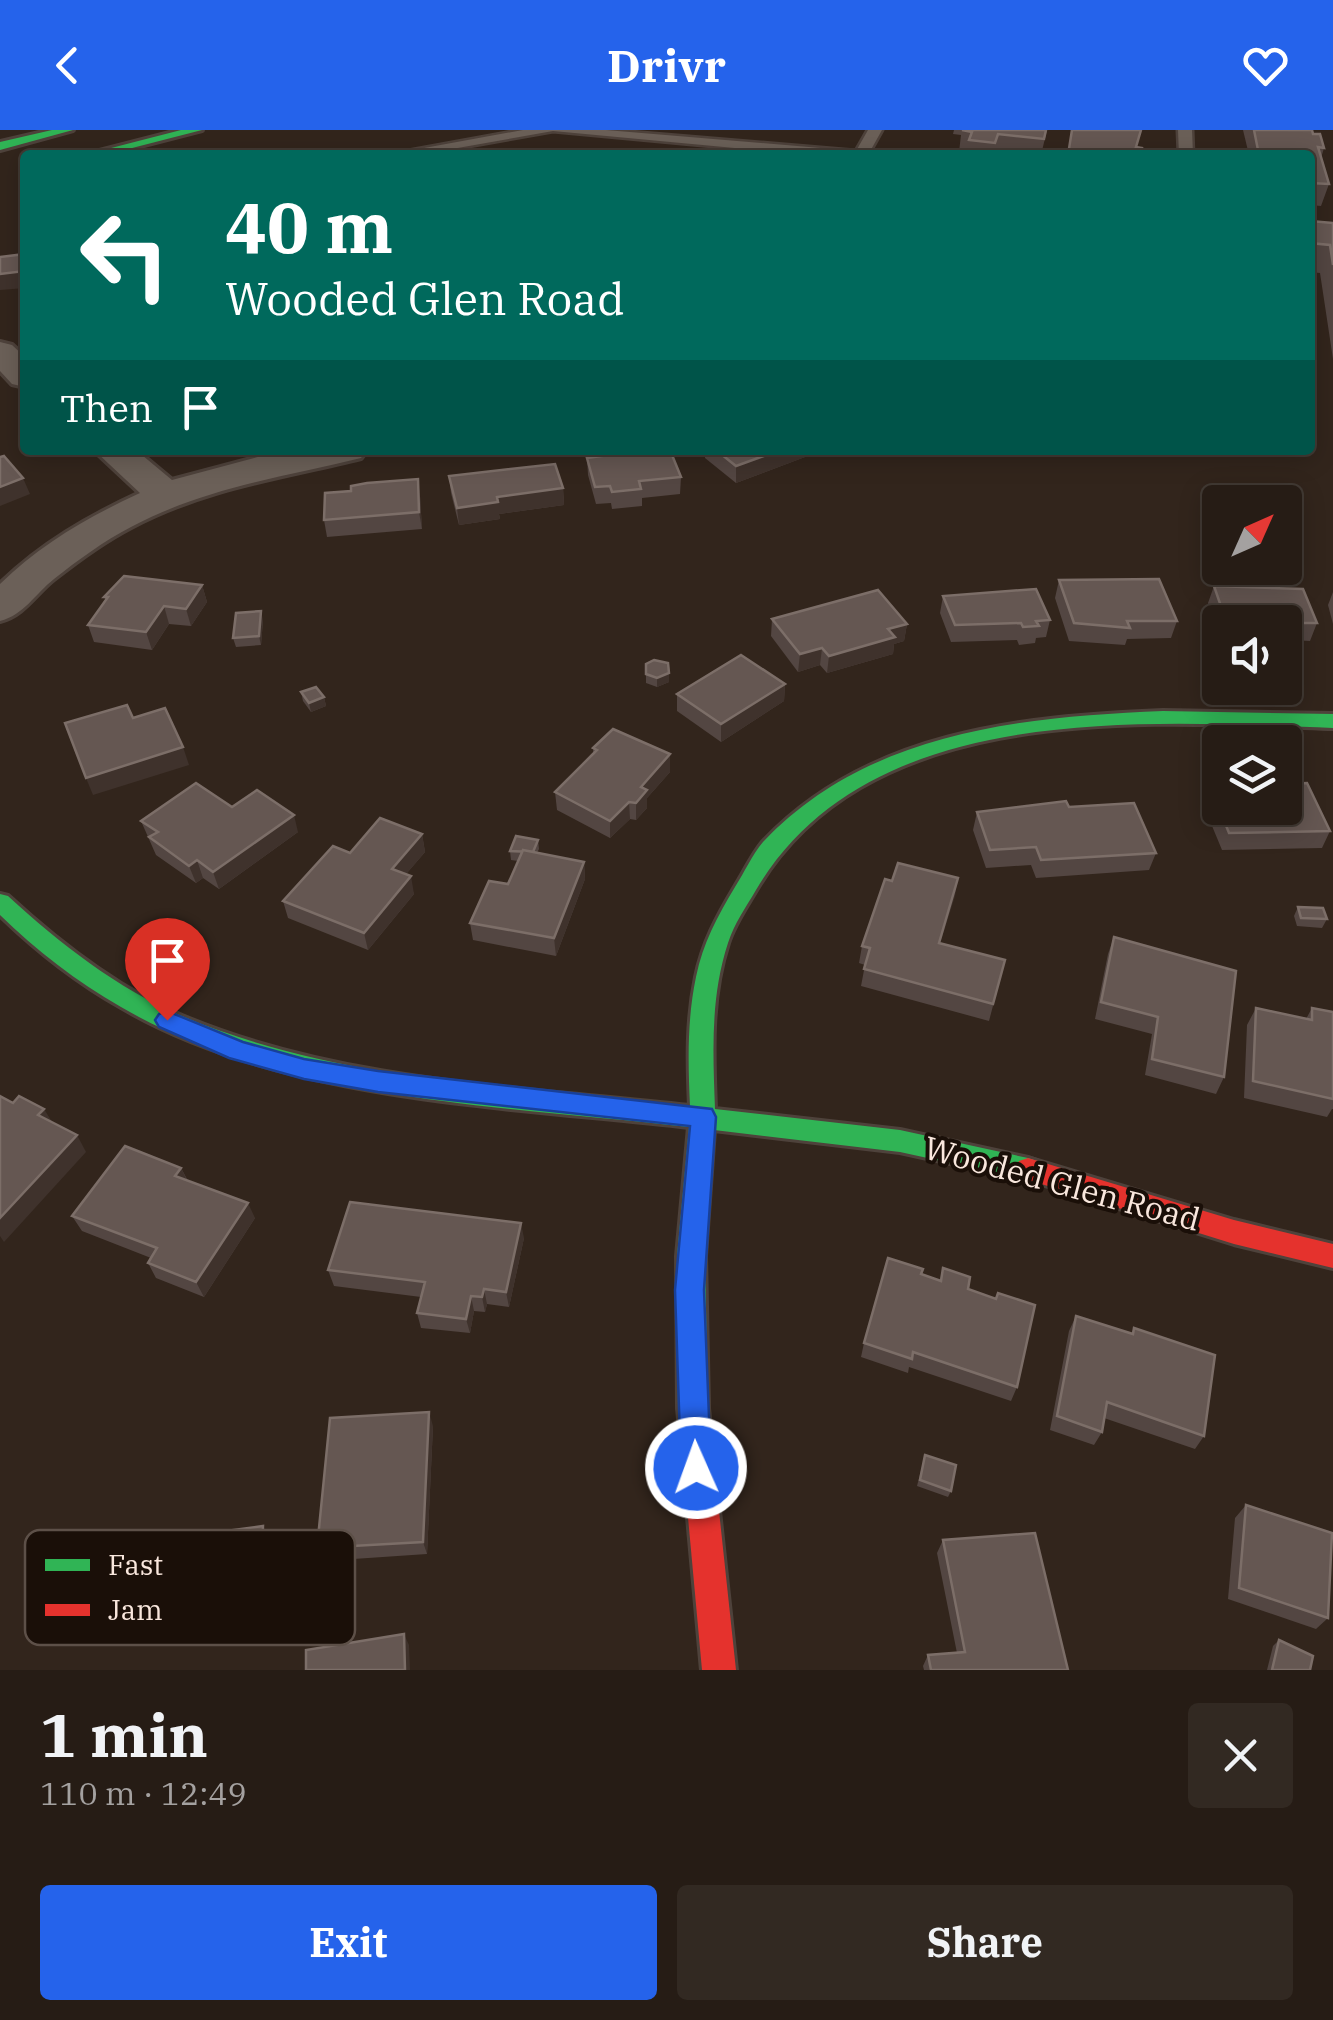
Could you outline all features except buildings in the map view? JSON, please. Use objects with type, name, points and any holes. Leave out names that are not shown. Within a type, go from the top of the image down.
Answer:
[{"type":"street","points":[[0,146],[67,130]]},
{"type":"street","points":[[111,150],[196,130]]},
{"type":"street","points":[[0,352],[20,371]]},
{"type":"street","points":[[118,455],[166,496]]},
{"type":"street","points":[[0,608],[66,549],[166,496],[260,464],[317,455]]},
{"type":"street","points":[[719,1670],[697,1503],[690,1290],[703,1117],[700,1062],[722,930],[738,890],[784,828],[843,784],[945,742],[1043,724],[1225,718],[1333,722]]},
{"type":"street","name":"Wooded Glen Road","points":[[0,902],[51,950],[132,1005],[238,1051],[304,1069],[378,1082],[900,1141],[1007,1163],[1234,1232],[1333,1256]]},
{"type":"lane","points":[[423,150],[470,134],[547,130]]},
{"type":"lane","points":[[559,130],[798,150]]},
{"type":"traffic: fast","points":[[0,146],[67,130]]},
{"type":"traffic: fast","points":[[111,150],[196,130]]},
{"type":"traffic: fast","points":[[693,1408],[690,1275],[702,1120],[700,1050],[704,995],[723,926],[768,850],[830,795],[904,757],[986,734],[1074,721],[1163,717],[1333,721]]},
{"type":"traffic: fast","points":[[0,902],[41,940],[128,1000],[174,1023],[272,1058],[378,1081],[900,1141],[1028,1169]]},
{"type":"traffic: jam","points":[[1028,1169],[1234,1232],[1333,1256]]},
{"type":"traffic: jam","points":[[693,1408],[719,1670]]},
{"type":"route","points":[[167,1020],[238,1051],[304,1069],[378,1082],[703,1117],[690,1290],[696,1468]]}]
